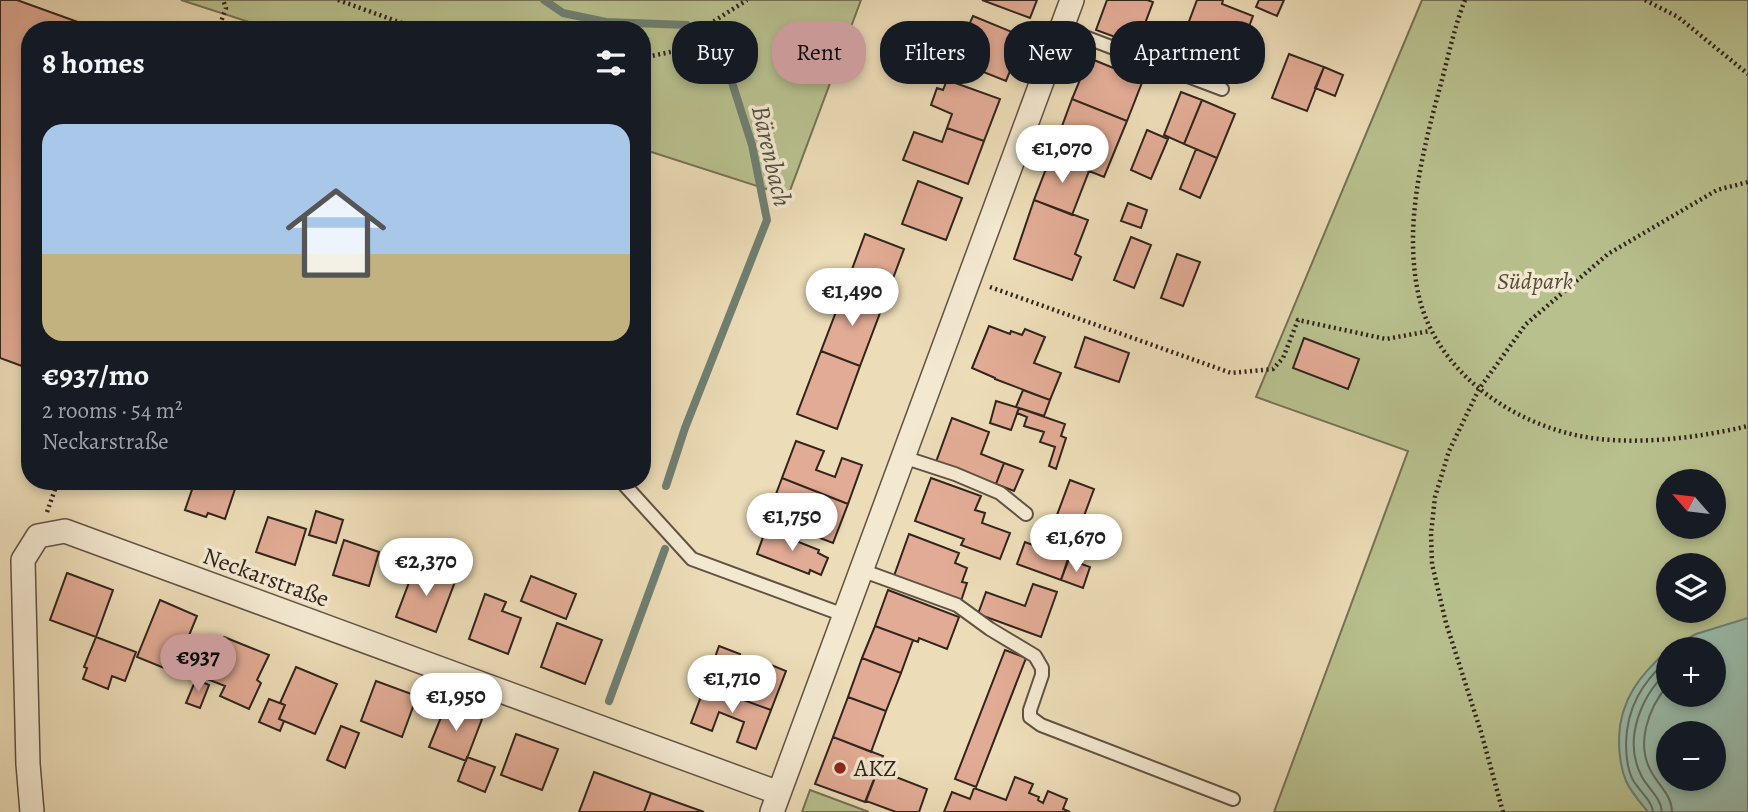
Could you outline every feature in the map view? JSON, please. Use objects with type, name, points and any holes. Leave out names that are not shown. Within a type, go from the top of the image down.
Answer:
[{"type":"street","points":[[1064,21],[1072,0]]},
{"type":"street","points":[[775,802],[1040,84]]},
{"type":"street","name":"Neckarstraße","points":[[32,812],[28,764],[23,561],[38,536],[65,531],[775,802]]},
{"type":"lane","points":[[1096,41],[1222,89]]},
{"type":"lane","points":[[903,457],[955,474],[1000,493],[1027,514]]},
{"type":"lane","points":[[629,490],[692,559],[844,615]]},
{"type":"lane","points":[[861,570],[957,605],[974,619],[1035,656],[1040,662],[1042,675],[1030,717],[1041,725],[1233,799]]},
{"type":"path","points":[[221,21],[226,8],[223,0]]},
{"type":"path","points":[[338,0],[396,21]]},
{"type":"path","points":[[651,56],[675,51],[708,24],[747,0]]},
{"type":"path","points":[[1465,0],[1457,20],[1425,142],[1415,204],[1419,296],[1430,331],[1454,364],[1479,389],[1537,424],[1601,439],[1664,439],[1721,433],[1748,426]]},
{"type":"path","points":[[1645,0],[1678,17],[1748,74]]},
{"type":"path","points":[[1503,812],[1446,623],[1432,554],[1431,534],[1436,497],[1449,452],[1479,389],[1526,324],[1608,254],[1717,190],[1748,182]]},
{"type":"path","points":[[969,279],[1231,373],[1273,369],[1283,358],[1298,320],[1386,339],[1430,331]]},
{"type":"green space","points":[[181,0],[861,0],[853,21],[772,21],[772,84],[830,84],[788,196],[651,152],[651,21],[246,21]]},
{"type":"green space","name":"Südpark","points":[[1422,0],[1748,0],[1748,812],[1274,812],[1408,451],[1256,397]]},
{"type":"green space","points":[[810,790],[869,812],[802,812]]},
{"type":"water","points":[[1748,618],[1748,812],[1648,812],[1630,789],[1622,770],[1619,738],[1623,711],[1634,688],[1656,661],[1656,707],[1726,707],[1726,637],[1690,637]]},
{"type":"building","points":[[0,0],[17,0],[75,21],[21,21],[21,366],[0,358]]},
{"type":"building","points":[[982,0],[1037,0],[1030,18]]},
{"type":"building","points":[[1107,0],[1153,2],[1146,21],[1110,21],[1110,35],[1096,30]]},
{"type":"building","points":[[1197,0],[1223,0],[1222,4],[1253,16],[1251,21],[1189,21]]},
{"type":"building","points":[[1259,0],[1284,0],[1277,16],[1256,7]]},
{"type":"building","points":[[973,16],[985,21],[971,21]]},
{"type":"building","points":[[990,23],[1004,29],[1004,80],[990,75]]},
{"type":"building","points":[[1289,54],[1324,67],[1307,111],[1272,98]]},
{"type":"building","points":[[1096,61],[1110,67],[1110,84],[1141,84],[1127,121],[1072,99],[1078,84],[1096,84]]},
{"type":"building","points":[[1324,67],[1343,75],[1335,96],[1315,88]]},
{"type":"building","points":[[945,84],[958,84],[1000,99],[984,141],[947,128],[952,114],[931,105],[937,88],[943,90]]},
{"type":"building","points":[[1181,92],[1202,100],[1184,144],[1164,135]]},
{"type":"building","points":[[1072,99],[1127,121],[1104,177],[1051,156]]},
{"type":"building","points":[[1202,100],[1235,114],[1217,158],[1184,144]]},
{"type":"building","points":[[947,128],[984,141],[968,184],[903,160],[914,132],[942,142]]},
{"type":"building","points":[[1147,130],[1168,139],[1151,179],[1131,170]]},
{"type":"building","points":[[1196,149],[1217,158],[1200,198],[1180,189]]},
{"type":"building","points":[[1051,156],[1089,171],[1072,215],[1034,200]]},
{"type":"building","points":[[918,181],[962,198],[946,240],[902,224]]},
{"type":"building","points":[[1034,200],[1088,220],[1075,254],[1081,257],[1072,280],[1014,259]]},
{"type":"building","points":[[1128,203],[1147,210],[1141,228],[1121,221]]},
{"type":"building","points":[[865,234],[904,249],[883,305],[844,291]]},
{"type":"building","points":[[1131,237],[1151,245],[1134,288],[1114,280]]},
{"type":"building","points":[[1177,254],[1200,262],[1183,306],[1161,298]]},
{"type":"building","points":[[844,291],[883,305],[860,366],[821,351]]},
{"type":"building","points":[[989,326],[1010,334],[1011,331],[1022,335],[1025,329],[1045,337],[1034,363],[1061,373],[1050,400],[972,368]]},
{"type":"building","points":[[1085,337],[1129,353],[1119,382],[1075,367]]},
{"type":"building","points":[[1304,338],[1359,359],[1348,389],[1293,368]]},
{"type":"building","points":[[821,351],[860,366],[837,429],[797,414]]},
{"type":"building","points":[[1023,390],[1050,400],[1044,416],[1016,407]]},
{"type":"building","points":[[996,401],[1019,408],[1011,430],[990,423]]},
{"type":"building","points":[[1019,408],[1065,424],[1061,436],[1066,438],[1056,469],[1049,466],[1055,447],[1040,442],[1044,432],[1024,426],[1027,417],[1017,413]]},
{"type":"building","points":[[952,418],[989,432],[981,454],[1004,463],[996,484],[936,462]]},
{"type":"building","points":[[796,441],[824,451],[816,470],[835,477],[842,458],[862,465],[848,504],[782,478]]},
{"type":"building","points":[[1004,463],[1023,470],[1014,491],[996,484]]},
{"type":"building","points":[[782,478],[848,504],[833,543],[812,535],[819,516],[795,507],[787,526],[767,518]]},
{"type":"building","points":[[931,478],[981,496],[975,510],[985,513],[982,523],[1010,533],[1000,559],[961,545],[964,539],[915,521]]},
{"type":"building","points":[[1070,480],[1094,489],[1081,524],[1057,515]]},
{"type":"building","points":[[192,490],[235,490],[225,519],[208,513],[206,517],[185,510]]},
{"type":"building","points":[[316,511],[343,520],[336,543],[309,535]]},
{"type":"building","points":[[268,517],[306,529],[295,565],[256,552]]},
{"type":"building","points":[[766,529],[819,550],[818,553],[828,558],[821,575],[810,570],[809,574],[757,554]]},
{"type":"building","points":[[1054,529],[1077,537],[1061,580],[1017,564],[1025,542],[1046,550]]},
{"type":"building","points":[[909,534],[959,553],[955,563],[967,568],[962,582],[967,583],[961,601],[894,576]]},
{"type":"building","points":[[344,540],[379,552],[369,586],[333,575]]},
{"type":"building","points":[[1068,559],[1090,567],[1083,588],[1061,580]]},
{"type":"building","points":[[416,564],[456,579],[436,632],[396,617]]},
{"type":"building","points":[[67,573],[113,590],[96,637],[50,620]]},
{"type":"building","points":[[531,576],[576,594],[566,619],[521,601]]},
{"type":"building","points":[[1033,584],[1057,592],[1041,637],[978,614],[986,592],[1025,606]]},
{"type":"building","points":[[888,590],[959,617],[947,649],[919,638],[918,642],[875,626]]},
{"type":"building","points":[[485,594],[506,602],[502,611],[521,618],[508,654],[469,639]]},
{"type":"building","points":[[160,600],[197,616],[174,672],[137,657]]},
{"type":"building","points":[[557,623],[602,640],[585,684],[541,667]]},
{"type":"building","points":[[875,626],[913,640],[901,673],[862,658]]},
{"type":"building","points":[[96,637],[136,652],[125,681],[112,676],[108,689],[83,679],[87,668],[84,667]]},
{"type":"building","points":[[224,637],[269,655],[257,680],[261,683],[249,709],[220,696],[225,686],[207,679]]},
{"type":"building","points":[[719,646],[740,654],[733,674],[757,683],[764,662],[786,671],[771,710],[705,686]]},
{"type":"building","points":[[1005,650],[1026,658],[976,787],[955,779]]},
{"type":"building","points":[[862,658],[901,673],[886,711],[848,697]]},
{"type":"building","points":[[296,667],[337,684],[315,734],[279,719],[285,705],[280,703]]},
{"type":"building","points":[[196,679],[209,685],[200,708],[186,703]]},
{"type":"building","points":[[376,681],[417,696],[402,737],[361,721]]},
{"type":"building","points":[[705,686],[771,710],[756,749],[737,742],[744,722],[719,712],[712,731],[691,723]]},
{"type":"building","points":[[848,697],[886,711],[871,752],[833,737]]},
{"type":"building","points":[[269,699],[285,705],[279,719],[284,721],[280,731],[259,722]]},
{"type":"building","points":[[446,705],[482,719],[466,761],[429,747]]},
{"type":"building","points":[[341,726],[359,733],[345,768],[327,760]]},
{"type":"building","points":[[516,734],[558,749],[542,790],[501,775]]},
{"type":"building","points":[[833,737],[883,756],[865,802],[815,784]]},
{"type":"building","points":[[467,757],[495,767],[485,792],[458,781]]},
{"type":"building","points":[[878,770],[927,789],[919,812],[896,812],[866,801]]},
{"type":"building","points":[[594,772],[651,793],[644,812],[579,812]]},
{"type":"building","points":[[1015,777],[1033,784],[1029,793],[1039,797],[1038,800],[1043,803],[1048,791],[1067,799],[1063,809],[1070,812],[944,812],[952,792],[970,799],[974,788],[1006,800]]},
{"type":"building","points":[[651,793],[704,812],[644,812]]},
{"type":"waterway","name":"Bärenbach","points":[[544,0],[563,13],[601,21]]},
{"type":"waterway","name":"Bärenbach","points":[[651,24],[687,25],[729,73],[752,145],[767,220],[685,428],[666,486]]},
{"type":"waterway","name":"Bärenbach","points":[[609,701],[665,549]]},
{"type":"place","name":"AKZ","points":[[840,768]]}]
